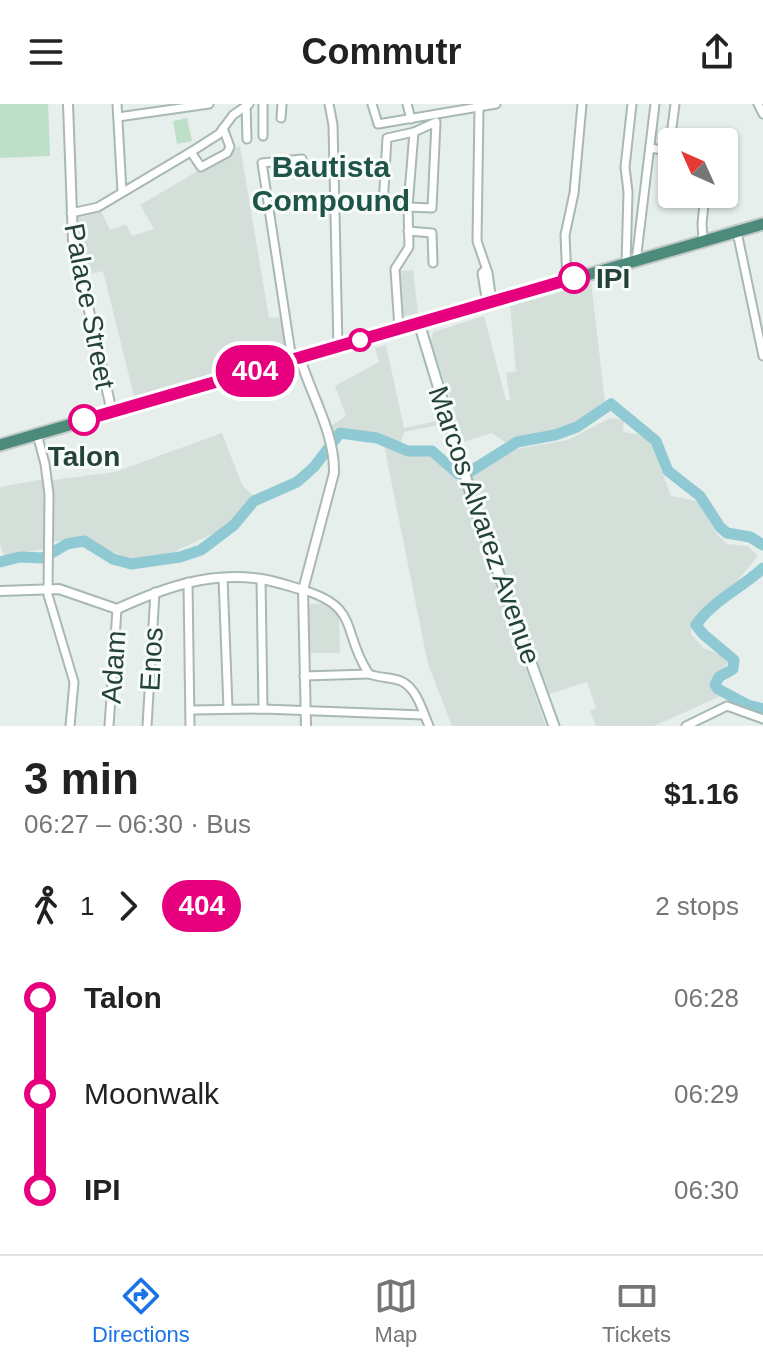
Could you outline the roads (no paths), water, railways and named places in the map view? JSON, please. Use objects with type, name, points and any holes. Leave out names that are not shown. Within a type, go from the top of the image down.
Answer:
[{"type":"highway","points":[[0,445],[419,323],[488,297],[567,280],[763,224]]},
{"type":"main road","name":"Marcos Alvarez Avenue","points":[[419,323],[464,473],[554,726]]},
{"type":"street","name":"Palace Street","points":[[68,104],[73,240],[112,412]]},
{"type":"street","points":[[117,104],[122,192]]},
{"type":"street","points":[[145,104],[146,114]]},
{"type":"street","points":[[118,117],[146,114],[166,107],[209,104]]},
{"type":"street","points":[[228,104],[233,115]]},
{"type":"street","points":[[71,213],[98,207],[191,152],[219,134],[233,115],[247,104]]},
{"type":"street","points":[[247,104],[247,139]]},
{"type":"street","points":[[263,104],[263,136]]},
{"type":"street","points":[[281,118],[282,104]]},
{"type":"street","points":[[329,104],[334,138],[338,347]]},
{"type":"street","points":[[372,104],[378,124],[496,104]]},
{"type":"street","points":[[407,104],[411,119]]},
{"type":"street","points":[[567,280],[565,235],[574,193],[582,104]]},
{"type":"street","points":[[631,262],[625,167],[632,104]]},
{"type":"street","points":[[631,262],[655,104]]},
{"type":"street","points":[[650,148],[669,151],[675,104]]},
{"type":"street","points":[[758,104],[763,114]]},
{"type":"street","points":[[479,109],[477,241],[488,297]]},
{"type":"street","points":[[436,122],[432,208],[408,206],[383,206],[387,138],[414,132],[436,122]]},
{"type":"street","points":[[191,152],[201,167],[227,153],[230,147],[223,128]]},
{"type":"street","points":[[399,329],[395,269],[409,247],[408,206],[414,132]]},
{"type":"street","points":[[302,159],[262,163],[296,359],[333,451],[334,473],[303,590],[306,726]]},
{"type":"street","points":[[703,241],[704,208]]},
{"type":"street","points":[[408,231],[432,233],[433,263]]},
{"type":"street","points":[[737,232],[763,356]]},
{"type":"street","points":[[37,434],[49,494],[47,589],[74,682],[70,726]]},
{"type":"street","points":[[0,591],[59,589],[117,609],[188,582],[223,578],[261,579],[326,597],[338,607],[369,674]]},
{"type":"street","points":[[223,578],[228,708]]},
{"type":"street","points":[[261,579],[263,709]]},
{"type":"street","points":[[188,582],[190,726]]},
{"type":"street","name":"Enos","points":[[147,726],[155,592]]},
{"type":"street","name":"Adam","points":[[109,726],[117,609]]},
{"type":"street","points":[[304,676],[369,674],[400,680],[408,685],[429,726]]},
{"type":"street","points":[[686,726],[727,706],[763,719]]},
{"type":"street","points":[[192,710],[228,708],[424,715]]},
{"type":"waterway","points":[[0,562],[20,557],[43,558],[67,544],[84,541],[113,559],[131,564],[180,557],[201,550],[234,525],[254,501],[297,482],[314,467],[340,433],[377,438],[408,451],[432,451],[458,474],[471,471],[517,442],[555,435],[577,427],[611,404],[656,441],[668,471],[700,496],[720,527],[727,533],[750,537],[763,545]]},
{"type":"waterway","points":[[763,568],[710,609],[696,625],[734,660],[733,669],[719,677],[715,685],[718,689],[748,705],[763,709]]},
{"type":"place","name":"IPI","points":[[574,278]]},
{"type":"place","name":"Talon","points":[[84,420]]},
{"type":"district","name":"Bautista Compound","points":[[331,184]]}]
